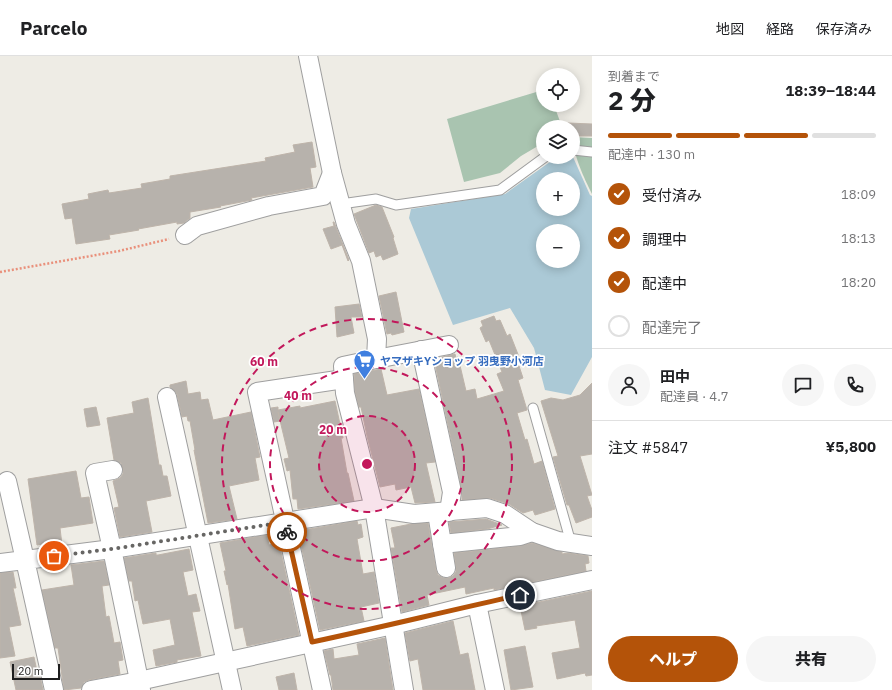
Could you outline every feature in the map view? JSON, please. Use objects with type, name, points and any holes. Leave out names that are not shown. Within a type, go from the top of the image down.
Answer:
[{"type":"street","points":[[308,56],[332,173],[346,224],[361,261],[377,339],[376,359]]},
{"type":"street","points":[[185,235],[197,226],[268,206],[323,196],[332,173]]},
{"type":"street","points":[[404,690],[392,625],[374,508],[345,393],[343,366],[449,345]]},
{"type":"street","points":[[421,350],[452,492],[443,512],[442,544],[446,568]]},
{"type":"street","points":[[322,690],[257,392],[344,379]]},
{"type":"street","points":[[167,397],[232,690]]},
{"type":"street","points":[[113,470],[95,473],[140,686]]},
{"type":"street","points":[[7,481],[54,690]]},
{"type":"street","points":[[0,563],[112,549],[374,508],[414,514],[487,508],[505,514],[532,532],[558,541],[592,546]]},
{"type":"street","points":[[442,544],[520,536],[532,532]]},
{"type":"street","points":[[92,690],[140,686],[225,662],[392,625],[477,604],[592,580]]},
{"type":"street","points":[[477,604],[495,690]]},
{"type":"lane","points":[[580,151],[592,152]]},
{"type":"lane","points":[[341,204],[376,199],[396,205],[500,190],[536,164]]},
{"type":"lane","points":[[532,408],[572,543]]},
{"type":"path","points":[[0,272],[119,251],[185,235]]},
{"type":"green space","points":[[536,92],[536,112],[557,112],[559,120],[536,120],[536,147],[521,156],[500,173],[464,182],[447,119]]},
{"type":"green space","points":[[580,137],[592,138],[592,194],[579,164],[580,164]]},
{"type":"water","points":[[547,164],[576,164],[580,172],[536,172],[536,216],[580,216],[580,173],[590,195],[592,196],[592,357],[571,395],[545,390],[534,348],[510,308],[453,325],[409,218],[411,209],[505,194]]},
{"type":"building","points":[[580,124],[592,124],[592,136],[580,136]]},
{"type":"building","points":[[312,142],[316,167],[310,168],[313,187],[251,198],[252,200],[190,212],[190,218],[184,223],[177,224],[177,222],[138,229],[139,230],[109,235],[110,239],[76,244],[72,218],[65,219],[62,204],[89,199],[88,194],[108,190],[109,193],[142,188],[141,184],[170,179],[170,176],[266,161],[265,158],[295,152],[293,145]]},
{"type":"building","points":[[376,205],[382,207],[394,237],[393,238],[398,254],[383,260],[381,255],[376,257],[374,251],[369,253],[354,214]]},
{"type":"building","points":[[333,222],[349,260],[348,261],[342,245],[331,249],[323,229],[334,226]]},
{"type":"building","points":[[396,292],[404,332],[392,335],[391,333],[387,334],[379,296]]},
{"type":"building","points":[[359,304],[362,317],[351,317],[354,333],[337,337],[335,307]]},
{"type":"building","points":[[494,316],[496,321],[500,320],[507,336],[510,334],[521,362],[518,363],[523,378],[518,380],[527,410],[517,413],[525,440],[527,439],[534,464],[542,461],[555,509],[535,515],[533,510],[523,513],[509,504],[490,498],[462,500],[462,490],[434,359],[455,354],[456,358],[458,357],[466,391],[475,389],[477,399],[504,391],[497,374],[502,372],[489,340],[486,342],[480,328],[483,326],[481,321]]},
{"type":"building","points":[[381,369],[387,395],[419,389],[435,462],[426,463],[435,502],[415,503],[411,487],[396,490],[395,484],[380,487],[361,407],[359,407],[355,391],[354,374]]},
{"type":"building","points":[[186,381],[188,394],[200,392],[201,400],[208,399],[213,420],[251,412],[260,457],[255,458],[259,480],[229,486],[237,519],[208,523],[190,421],[188,421],[187,416],[182,417],[177,394],[170,387],[170,385]]},
{"type":"building","points":[[592,383],[592,454],[580,456],[592,495],[587,496],[592,510],[592,517],[576,523],[569,505],[567,505],[553,457],[558,456],[541,401],[551,398],[563,400],[580,395]]},
{"type":"building","points":[[148,398],[159,465],[161,465],[163,476],[167,476],[171,496],[146,501],[152,532],[120,537],[114,508],[119,507],[113,481],[120,478],[123,474],[123,469],[121,463],[114,460],[107,418],[134,413],[132,402]]},
{"type":"building","points":[[335,401],[343,438],[341,438],[347,473],[354,501],[298,509],[297,499],[293,499],[290,470],[287,471],[284,459],[289,458],[278,412],[280,421],[274,422],[271,408],[278,407],[278,410],[300,406],[300,408]]},
{"type":"building","points":[[96,407],[100,425],[87,427],[84,409]]},
{"type":"building","points":[[76,471],[81,498],[89,497],[93,523],[60,528],[62,545],[48,546],[48,543],[37,545],[28,479]]},
{"type":"building","points":[[486,519],[502,525],[487,529],[451,533],[449,522]]},
{"type":"building","points":[[357,521],[358,525],[361,524],[363,537],[357,539],[363,574],[374,572],[379,603],[361,607],[364,621],[320,630],[298,531]]},
{"type":"building","points":[[428,523],[436,570],[438,575],[443,578],[453,576],[456,572],[454,553],[521,546],[532,543],[562,552],[562,554],[568,553],[588,556],[589,563],[585,564],[586,571],[494,590],[494,588],[466,594],[465,587],[427,595],[429,605],[402,612],[391,548],[395,548],[391,528],[411,524]]},
{"type":"building","points":[[267,535],[269,545],[279,543],[299,635],[247,646],[243,627],[235,629],[220,543]]},
{"type":"building","points":[[189,549],[193,570],[183,572],[188,596],[196,594],[200,611],[192,612],[201,656],[177,660],[177,662],[156,666],[153,650],[175,645],[170,619],[143,624],[138,600],[135,601],[132,581],[129,581],[124,558],[156,553],[156,555],[158,555]]},
{"type":"building","points":[[104,561],[109,585],[102,586],[106,617],[109,616],[114,643],[120,642],[123,660],[118,661],[120,674],[89,680],[84,682],[81,688],[64,690],[58,648],[55,648],[42,590],[74,585],[71,565]]},
{"type":"building","points":[[13,572],[16,588],[13,588],[21,625],[9,627],[15,656],[0,658],[0,573]]},
{"type":"building","points":[[592,591],[592,675],[586,676],[585,673],[557,679],[552,653],[580,648],[575,620],[536,626],[537,628],[525,630],[520,606]]},
{"type":"building","points":[[453,621],[460,655],[468,653],[475,690],[423,690],[418,659],[410,661],[405,633]]},
{"type":"building","points":[[385,638],[393,690],[333,690],[331,675],[324,651],[333,649],[334,659],[359,655],[357,644]]},
{"type":"building","points":[[525,646],[533,687],[511,690],[504,650]]},
{"type":"building","points":[[34,657],[43,690],[16,690],[10,662]]},
{"type":"building","points":[[294,673],[297,690],[279,690],[276,677]]},
{"type":"way so far","points":[[54,556],[112,549],[285,522],[287,532]]},
{"type":"place","name":"ヤマザキYショップ 羽曳野小河店","points":[[365,380]]},
{"type":"route","points":[[287,532],[312,642],[520,595]]}]
